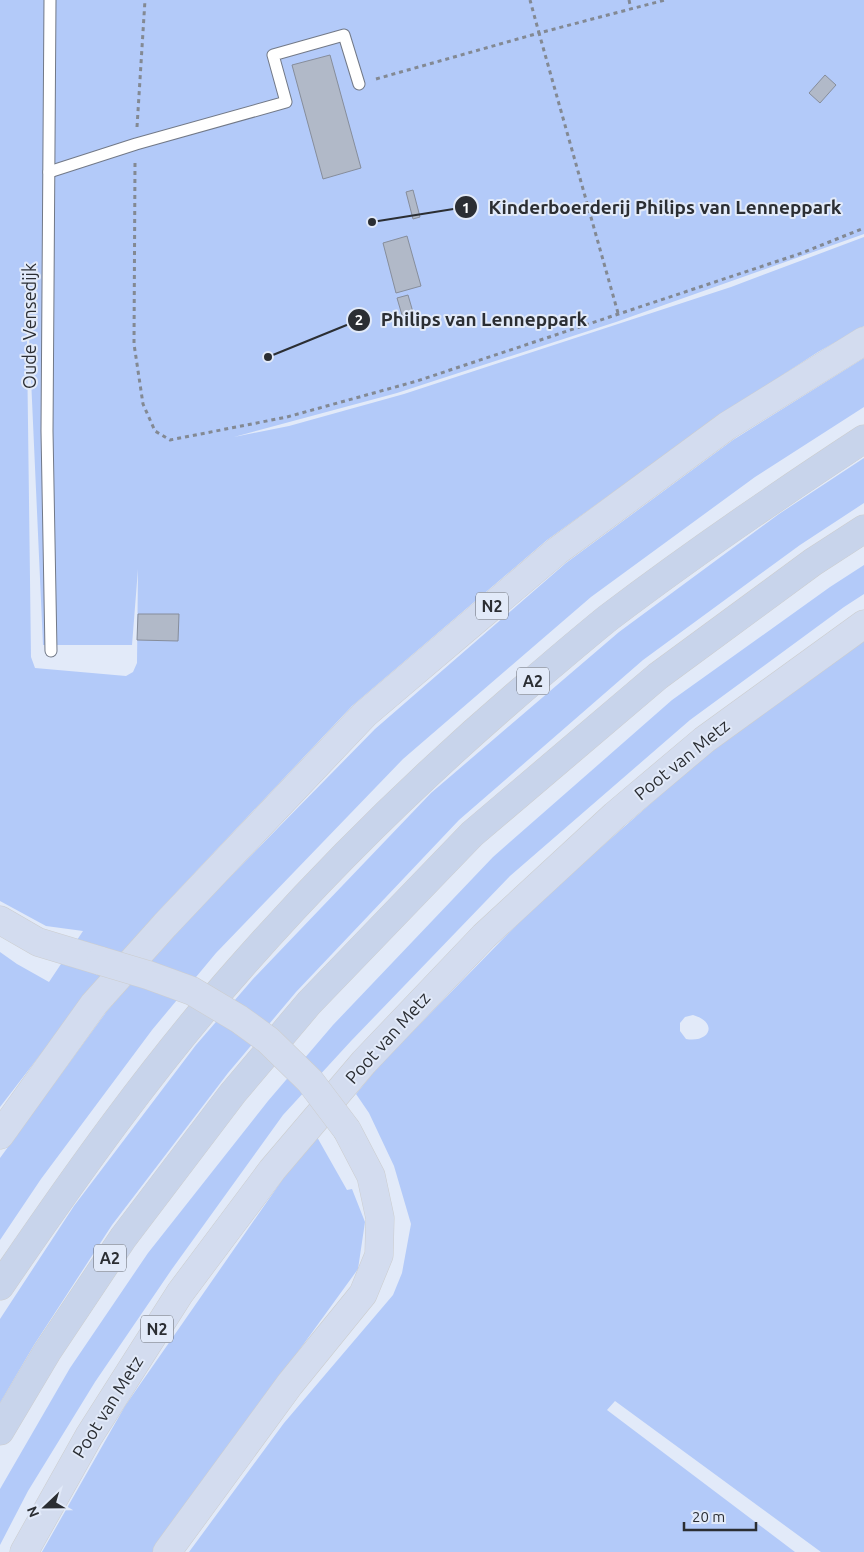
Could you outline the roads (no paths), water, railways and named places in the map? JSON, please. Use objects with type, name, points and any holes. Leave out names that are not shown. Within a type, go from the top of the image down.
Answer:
[{"type":"highway","name":"N2","points":[[0,1135],[94,1004],[165,925],[364,714],[557,551],[726,426],[864,341]]},
{"type":"highway","name":"A2","points":[[0,1286],[61,1196],[171,1049],[240,968],[330,871],[420,781],[513,698],[608,619],[770,500],[864,439]]},
{"type":"highway","name":"A2","points":[[0,1431],[47,1352],[123,1238],[233,1093],[323,989],[472,834],[643,688],[813,562],[864,529]]},
{"type":"highway","name":"Poot van Metz","points":[[24,1552],[89,1436],[180,1293],[272,1170],[364,1062],[484,936],[615,815],[704,740],[864,624]]},
{"type":"highway","points":[[0,920],[38,942],[192,990],[239,1019],[268,1040],[310,1082],[347,1130],[371,1176],[380,1218],[380,1254],[363,1294],[290,1384],[167,1552]]},
{"type":"lane","name":"Oude Vensedijk","points":[[50,0],[47,431],[51,651]]},
{"type":"lane","points":[[49,172],[136,144],[286,102],[273,55],[344,35],[359,84]]},
{"type":"place","name":"Kinderboerderij Philips van Lenneppark","points":[[372,222]]},
{"type":"place","name":"Philips van Lenneppark","points":[[268,357]]}]
